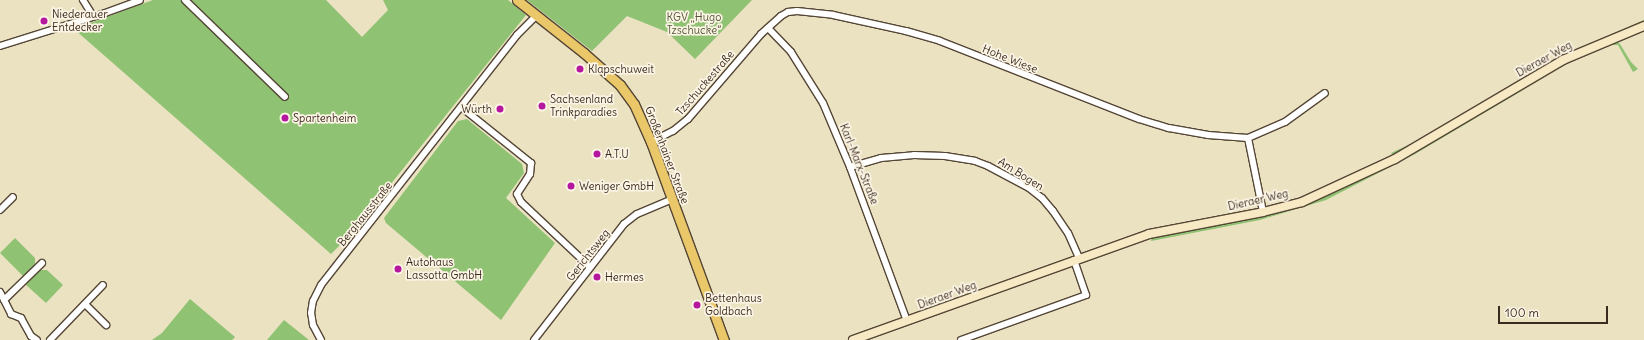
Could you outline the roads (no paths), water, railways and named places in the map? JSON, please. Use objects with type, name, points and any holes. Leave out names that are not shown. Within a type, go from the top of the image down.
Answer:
[{"type":"main road","name":"Großenhainer Straße","points":[[517,0],[584,52],[620,85],[634,104],[651,142],[724,340]]},
{"type":"main road","name":"Dieraer Weg","points":[[853,340],[1149,234],[1263,212],[1302,202],[1395,159],[1563,60],[1644,26]]},
{"type":"street","points":[[83,0],[93,16]]},
{"type":"street","points":[[0,46],[140,0]]},
{"type":"street","points":[[185,0],[285,97]]},
{"type":"street","name":"Hohe Wiese","points":[[768,28],[781,16],[788,12],[833,15],[871,22],[940,41],[1139,119],[1169,128],[1208,135],[1248,138],[1285,122],[1325,93]]},
{"type":"street","name":"Berghausstraße","points":[[321,340],[313,326],[311,313],[313,301],[317,292],[517,36],[536,15]]},
{"type":"street","name":"Tzschuckestraße","points":[[651,142],[673,131],[688,119],[768,28]]},
{"type":"street","name":"Karl-Marx-Straße","points":[[768,28],[791,52],[812,84],[826,110],[850,167],[907,321]]},
{"type":"street","points":[[461,107],[531,163],[530,174],[518,194],[521,202],[590,267]]},
{"type":"street","points":[[1248,138],[1263,212]]},
{"type":"street","name":"Am Bogen","points":[[850,167],[881,158],[914,155],[945,156],[975,161],[1002,171],[1042,198],[1068,233],[1086,295],[961,340]]},
{"type":"street","points":[[0,210],[13,197]]},
{"type":"street","name":"Gerichtsweg","points":[[534,340],[590,267],[630,219],[645,210],[672,199]]},
{"type":"street","points":[[4,300],[42,263]]},
{"type":"street","points":[[50,340],[103,286]]},
{"type":"street","points":[[0,292],[11,314],[21,318],[31,336],[37,340]]},
{"type":"street","points":[[85,304],[106,325]]},
{"type":"place","name":"Niederauer Entdecker","points":[[44,21]]},
{"type":"place","name":"Klapschuweit","points":[[580,69]]},
{"type":"place","name":"Sachsenland Trinkparadies","points":[[542,106]]},
{"type":"place","name":"Würth","points":[[500,109]]},
{"type":"place","name":"Spartenheim","points":[[285,118]]},
{"type":"place","name":"A.T.U","points":[[597,154]]},
{"type":"place","name":"Weniger GmbH","points":[[571,186]]},
{"type":"place","name":"Autohaus Lassotta GmbH","points":[[398,269]]},
{"type":"place","name":"Hermes","points":[[597,277]]},
{"type":"place","name":"Bettenhaus Goldbach","points":[[697,305]]},
{"type":"park label","name":"KGV „Hugo Tzschucke“","points":[[694,24]]}]
